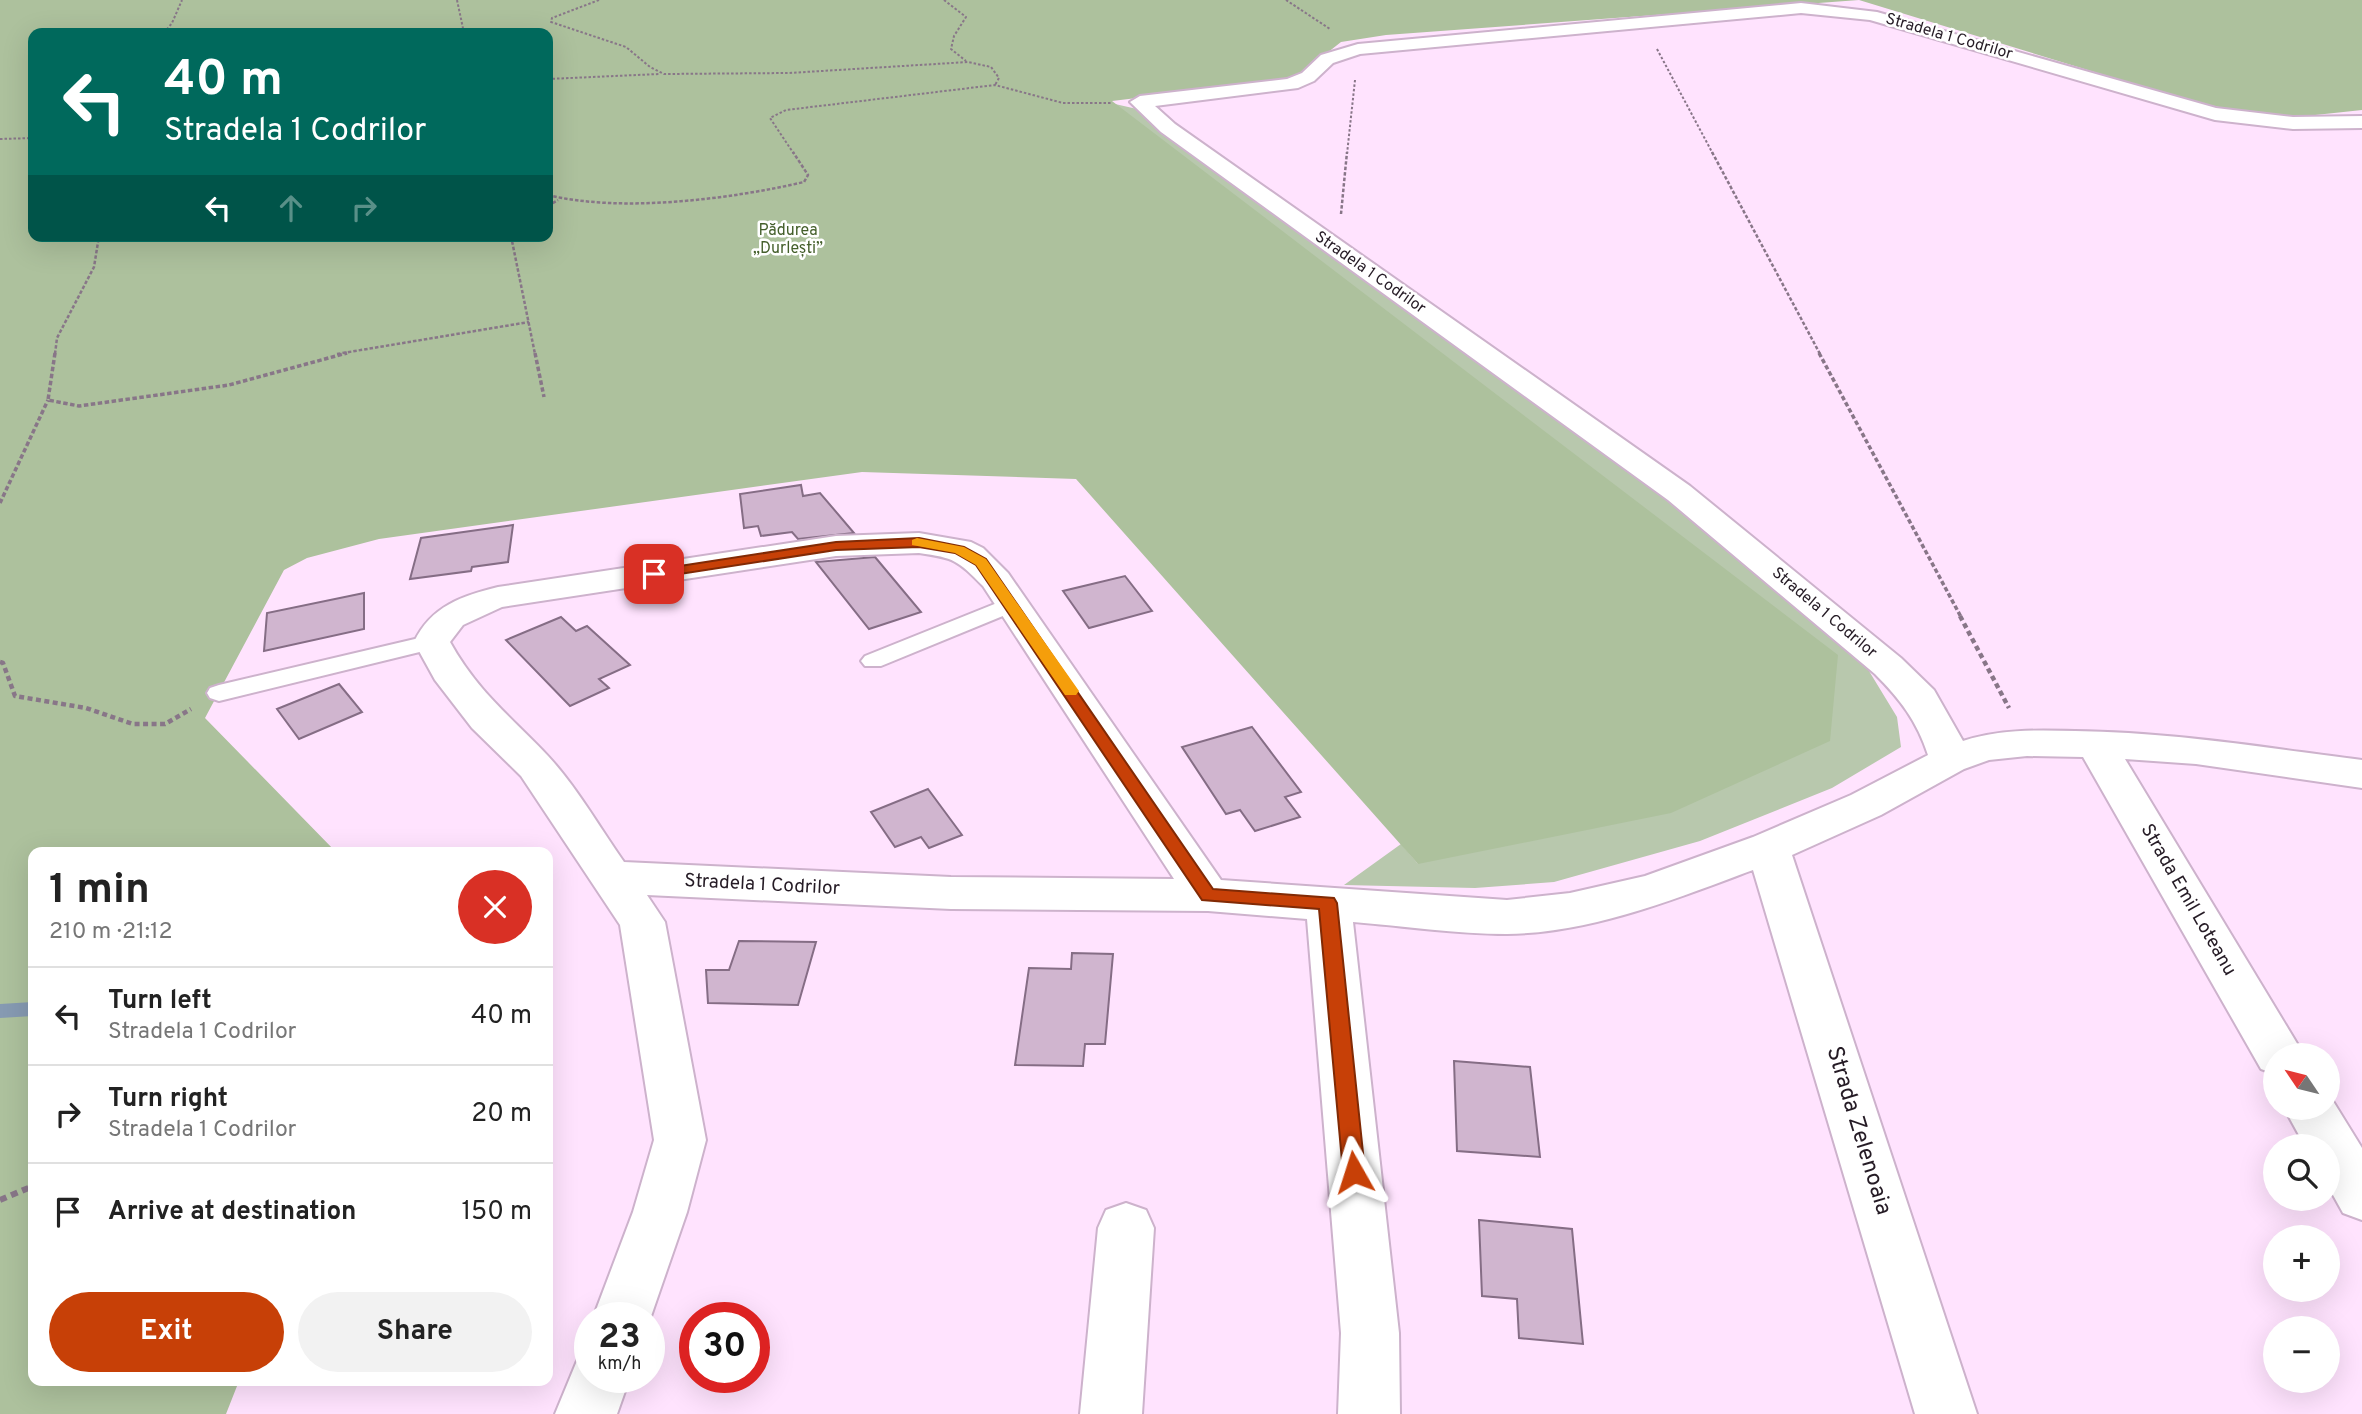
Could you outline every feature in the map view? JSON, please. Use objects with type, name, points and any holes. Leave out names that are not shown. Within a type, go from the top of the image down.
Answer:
[{"type":"street","name":"Stradela 1 Codrilor","points":[[1140,102],[1291,84],[1308,77],[1327,59],[1358,49],[1801,8],[1854,12],[1924,29],[2215,114],[2293,123],[2362,122]]},
{"type":"street","name":"Stradela 1 Codrilor","points":[[614,877],[951,893],[1208,895],[1507,917],[1558,912],[1652,890],[1768,848],[1866,805],[1950,760],[1940,731],[1920,698],[1877,657],[1679,493],[1168,128],[1140,102]]},
{"type":"street","points":[[628,1302],[660,1212],[680,1140],[642,922],[614,877],[535,767],[486,719],[456,681],[432,642],[436,630],[451,617],[475,604],[498,597],[836,546],[919,542],[959,550],[981,562],[1012,604],[1208,895]]},
{"type":"street","points":[[1950,760],[1984,748],[2027,743],[2096,744],[2196,751],[2362,774]]},
{"type":"street","name":"Strada Emil Loteanu","points":[[2096,744],[2272,1043]]},
{"type":"street","name":"Strada Zelenoaia","points":[[1768,848],[1946,1414]]},
{"type":"street","points":[[1328,903],[1370,1333],[1369,1414]]},
{"type":"street","points":[[2317,1120],[2362,1196]]},
{"type":"street","points":[[1111,1414],[1126,1228]]},
{"type":"street","points":[[586,1414],[594,1393]]},
{"type":"lane","points":[[873,660],[1012,604]]},
{"type":"lane","points":[[219,692],[432,642]]},
{"type":"path","points":[[168,28],[182,0]]},
{"type":"path","points":[[457,0],[463,28]]},
{"type":"path","points":[[599,0],[559,14],[552,18],[551,22],[563,28],[621,44],[649,69],[664,74]]},
{"type":"path","points":[[944,0],[966,17],[954,36],[951,50],[968,62]]},
{"type":"path","points":[[1286,0],[1358,49],[1337,249]]},
{"type":"path","points":[[1643,23],[2027,743]]},
{"type":"path","points":[[553,79],[789,73],[968,62],[991,67],[999,78],[995,85]]},
{"type":"path","points":[[553,197],[587,203],[718,195],[789,187],[804,182],[808,175],[780,129],[770,118],[786,110],[995,85],[1074,104],[1140,102]]},
{"type":"path","points":[[0,139],[28,138]]},
{"type":"path","points":[[553,203],[559,200]]},
{"type":"path","points":[[0,503],[48,400],[57,338],[94,267],[98,242]]},
{"type":"path","points":[[512,242],[544,397]]},
{"type":"path","points":[[48,400],[79,406],[229,385],[333,355],[529,322]]},
{"type":"path","points":[[0,662],[3,663],[15,695],[86,708],[133,724],[165,724],[219,692]]},
{"type":"path","points":[[0,1200],[28,1188]]},
{"type":"green space","name":"Pădurea „Durlești”","points":[[0,0],[1859,0],[1386,35],[1341,42],[1294,79],[1112,101],[1838,655],[1830,741],[1671,813],[1418,864],[1076,479],[862,472],[379,539],[307,558],[284,570],[205,718],[331,847],[28,847],[28,1386],[237,1386],[226,1414],[0,1414]]},
{"type":"green space","points":[[1859,0],[2362,0],[2362,110],[2306,116],[2257,116],[2176,97]]},
{"type":"green space","points":[[1115,104],[1137,109],[1179,144],[1696,515],[1836,638],[1869,671],[1897,717],[1901,747],[1832,788],[1700,841],[1554,882],[1475,888],[1344,885],[1401,844],[1418,864]]},
{"type":"building","points":[[801,485],[803,496],[820,493],[854,533],[798,539],[792,532],[761,536],[758,526],[744,528],[740,494]]},
{"type":"building","points":[[513,525],[508,562],[472,567],[471,571],[410,579],[421,538]]},
{"type":"building","points":[[875,557],[921,612],[869,629],[816,562]]},
{"type":"building","points":[[1125,576],[1152,611],[1089,628],[1063,591]]},
{"type":"building","points":[[364,593],[364,629],[264,651],[267,613]]},
{"type":"building","points":[[561,617],[576,631],[587,626],[630,665],[599,679],[609,688],[570,706],[506,640]]},
{"type":"building","points":[[339,684],[362,712],[299,739],[277,709]]},
{"type":"building","points":[[1252,727],[1301,792],[1285,797],[1300,817],[1255,831],[1240,810],[1226,814],[1182,747]]},
{"type":"building","points":[[928,789],[962,835],[929,848],[921,837],[895,847],[871,812]]},
{"type":"building","points":[[739,941],[816,942],[798,1005],[708,1003],[706,970],[729,970]]},
{"type":"building","points":[[1072,953],[1113,954],[1105,1044],[1085,1044],[1083,1066],[1015,1065],[1029,968],[1071,969]]},
{"type":"building","points":[[1454,1061],[1530,1067],[1540,1157],[1457,1151]]},
{"type":"building","points":[[1479,1220],[1572,1229],[1583,1344],[1519,1338],[1517,1299],[1482,1296]]},
{"type":"waterway","points":[[0,1011],[28,1009]]},
{"type":"slow traffic","points":[[917,543],[959,550],[981,562],[1071,691]]},
{"type":"route","points":[[654,574],[836,546],[919,542],[959,550],[981,562],[996,580],[1208,895],[1328,903],[1354,1172]]}]
